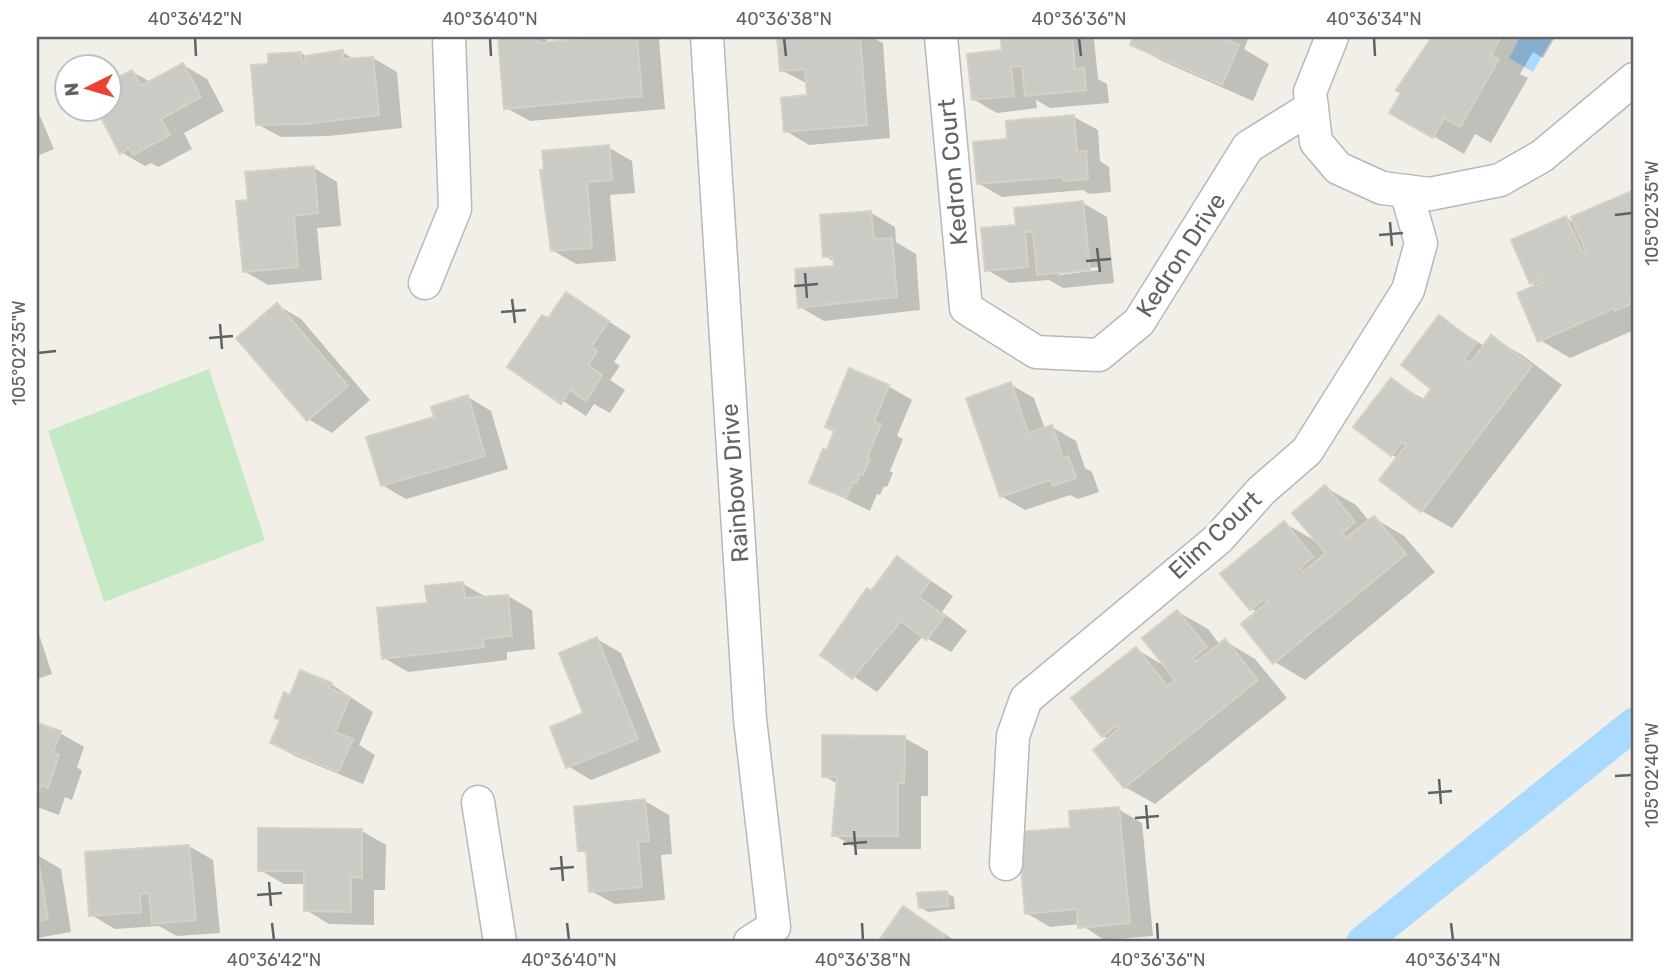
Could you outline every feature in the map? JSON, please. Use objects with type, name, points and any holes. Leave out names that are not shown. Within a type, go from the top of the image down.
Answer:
[{"type":"street","points":[[425,282],[455,209],[449,37]]},
{"type":"street","name":"Rainbow Drive","points":[[707,37],[762,935]]},
{"type":"street","name":"Kedron Court","points":[[941,37],[966,308]]},
{"type":"street","points":[[1332,37],[1310,92],[1316,142],[1338,168],[1382,188],[1430,194],[1500,180],[1542,156],[1634,79]]},
{"type":"street","name":"Kedron Drive","points":[[966,308],[1036,352],[1099,355],[1139,321],[1248,147],[1312,107]]},
{"type":"street","name":"Elim Court","points":[[1006,864],[1013,736],[1026,699],[1218,539],[1262,490],[1307,451],[1408,290],[1421,243],[1406,191]]},
{"type":"street","points":[[478,802],[500,942]]},
{"type":"green space","points":[[209,369],[265,540],[104,602],[48,431]]},
{"type":"water","points":[[1520,37],[1553,37],[1533,72],[1509,58]]},
{"type":"building","points":[[498,37],[538,37],[538,43],[597,37],[637,37],[642,96],[504,109]]},
{"type":"building","points":[[777,37],[860,37],[867,125],[784,132],[781,98],[807,95],[805,69],[780,71]]},
{"type":"building","points":[[1000,37],[1072,37],[1075,69],[1084,68],[1086,90],[1025,96],[1022,66],[1011,67],[1014,96],[972,100],[967,54],[1002,50]]},
{"type":"building","points":[[1133,37],[1221,37],[1239,45],[1222,85],[1130,45]]},
{"type":"building","points":[[1432,37],[1501,37],[1491,55],[1499,59],[1460,127],[1444,118],[1433,138],[1389,113],[1401,93],[1396,90]]},
{"type":"building","points":[[343,50],[343,59],[373,57],[379,115],[304,124],[256,125],[251,65],[268,64],[268,54],[301,52],[302,62],[306,62],[305,56]]},
{"type":"building","points":[[183,63],[201,97],[161,119],[170,135],[133,155],[129,148],[120,154],[103,122],[122,122],[122,75],[132,70],[141,86]]},
{"type":"building","points":[[1074,115],[1077,152],[1086,151],[1088,179],[1064,181],[1063,177],[977,184],[973,142],[1007,139],[1006,121]]},
{"type":"building","points":[[609,145],[612,180],[587,182],[592,248],[551,251],[540,170],[544,170],[542,151]]},
{"type":"building","points":[[314,166],[318,213],[294,216],[298,267],[243,272],[236,201],[248,200],[245,172]]},
{"type":"building","points":[[1634,190],[1634,295],[1631,297],[1634,303],[1615,311],[1614,308],[1538,342],[1517,293],[1546,281],[1545,278],[1530,284],[1511,240],[1566,216],[1582,252],[1586,251],[1571,217]]},
{"type":"building","points":[[1083,201],[1090,270],[1037,275],[1033,232],[1025,232],[1028,267],[985,271],[981,228],[1016,225],[1014,208]]},
{"type":"building","points":[[871,211],[874,239],[892,238],[897,297],[798,308],[795,269],[834,266],[833,257],[823,257],[820,215]]},
{"type":"building","points":[[566,292],[609,321],[591,347],[597,351],[588,365],[602,375],[586,401],[570,390],[561,404],[507,367],[542,315],[548,318]]},
{"type":"building","points":[[277,303],[348,386],[307,421],[236,338]]},
{"type":"building","points":[[1439,315],[1476,343],[1464,359],[1470,363],[1491,335],[1532,366],[1421,512],[1379,480],[1406,445],[1402,442],[1391,456],[1353,427],[1391,378],[1422,401],[1431,389],[1401,365]]},
{"type":"building","points":[[849,368],[889,385],[874,422],[881,424],[867,457],[870,458],[863,475],[860,474],[856,483],[853,482],[846,498],[809,483],[823,449],[827,450],[834,431],[825,427]]},
{"type":"building","points":[[1011,382],[1028,433],[1052,425],[1063,458],[1068,456],[1076,478],[1053,486],[1050,480],[1000,497],[966,398]]},
{"type":"building","points":[[468,395],[485,456],[381,486],[366,437],[434,417],[431,407]]},
{"type":"building","points":[[1325,485],[1355,522],[1342,533],[1346,538],[1374,516],[1406,554],[1273,664],[1241,624],[1268,602],[1264,599],[1250,610],[1220,574],[1284,521],[1313,557],[1300,568],[1303,572],[1326,553],[1292,513]]},
{"type":"building","points":[[897,556],[930,581],[919,597],[945,616],[926,640],[901,621],[852,679],[820,655],[867,588],[871,591]]},
{"type":"building","points":[[463,582],[465,598],[508,595],[512,636],[483,639],[484,647],[382,659],[377,608],[427,603],[425,586]]},
{"type":"building","points":[[1177,610],[1207,647],[1193,658],[1196,662],[1225,639],[1258,680],[1124,788],[1093,750],[1120,728],[1117,725],[1102,737],[1071,698],[1136,647],[1167,686],[1175,680],[1142,638]]},
{"type":"building","points":[[597,637],[638,739],[566,768],[550,727],[583,713],[559,653]]},
{"type":"building","points":[[300,670],[332,683],[329,688],[350,697],[335,732],[353,739],[338,772],[270,743],[280,720],[274,718],[284,692],[290,695]]},
{"type":"building","points":[[37,723],[61,731],[53,753],[59,755],[48,788],[41,785],[37,797]]},
{"type":"building","points":[[822,735],[905,736],[904,783],[898,783],[898,836],[832,836],[837,777],[822,777]]},
{"type":"building","points":[[645,799],[649,841],[638,842],[642,887],[589,892],[586,851],[578,851],[574,807]]},
{"type":"building","points":[[1119,807],[1130,923],[1078,928],[1077,909],[1025,914],[1018,832],[1070,828],[1069,811]]},
{"type":"building","points":[[258,828],[362,829],[362,878],[351,877],[351,912],[304,911],[304,871],[258,871]]},
{"type":"building","points":[[189,845],[196,920],[152,924],[149,893],[140,894],[141,912],[89,916],[85,852]]},
{"type":"building","points":[[37,853],[48,919],[37,921]]},
{"type":"building","points":[[947,891],[948,906],[919,908],[917,893]]},
{"type":"building","points":[[903,906],[945,935],[940,942],[878,942]]},
{"type":"waterway","points":[[1363,942],[1634,724]]}]
